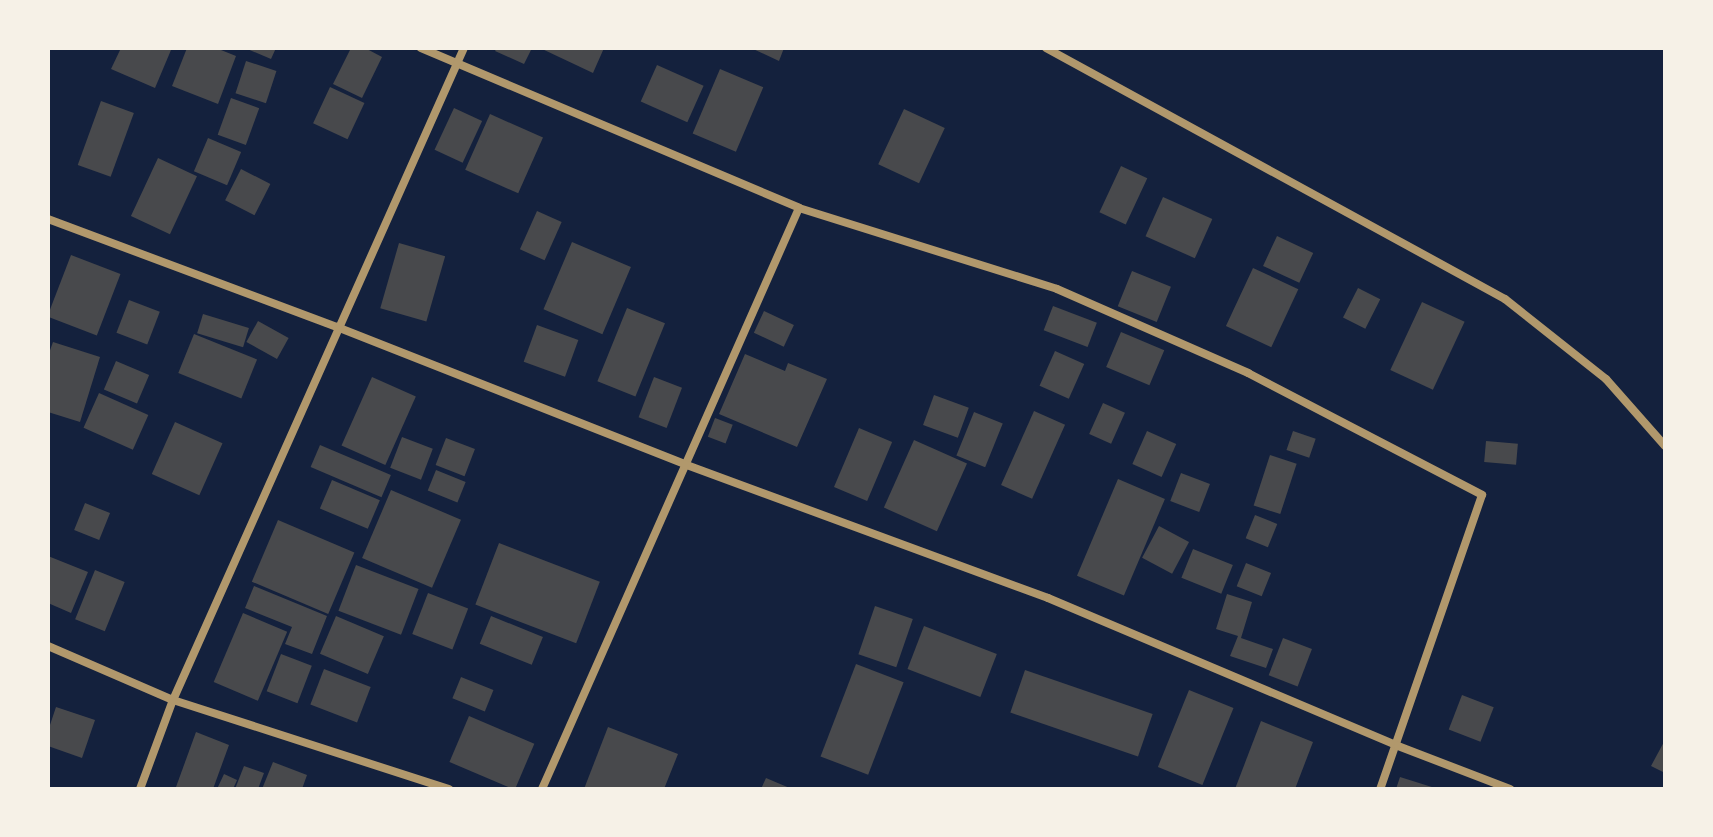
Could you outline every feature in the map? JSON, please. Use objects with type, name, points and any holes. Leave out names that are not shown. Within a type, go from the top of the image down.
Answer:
[{"type":"street","points":[[421,48],[799,208],[1057,289],[1248,373],[1482,495],[1398,746],[1380,789]]},
{"type":"street","points":[[140,789],[173,700],[464,48]]},
{"type":"street","points":[[1046,48],[1505,299],[1606,379],[1665,446]]},
{"type":"street","points":[[542,789],[799,208]]},
{"type":"street","points":[[48,219],[337,327],[684,464],[1048,598],[1398,746],[1510,789]]},
{"type":"street","points":[[48,646],[173,700],[449,789]]},
{"type":"building","points":[[121,48],[171,50],[155,88],[111,69]]},
{"type":"building","points":[[187,48],[216,48],[236,56],[218,104],[172,86]]},
{"type":"building","points":[[245,48],[276,48],[271,59]]},
{"type":"building","points":[[351,48],[365,48],[382,57],[362,98],[333,84]]},
{"type":"building","points":[[497,48],[532,48],[524,64],[495,51]]},
{"type":"building","points":[[540,48],[604,48],[593,73]]},
{"type":"building","points":[[751,48],[784,48],[779,61]]},
{"type":"building","points":[[246,61],[276,71],[266,103],[235,93]]},
{"type":"building","points":[[657,65],[704,86],[687,122],[641,102]]},
{"type":"building","points":[[720,69],[763,87],[736,152],[693,133]]},
{"type":"building","points":[[330,87],[364,103],[348,139],[313,123]]},
{"type":"building","points":[[231,98],[259,108],[246,145],[218,135]]},
{"type":"building","points":[[101,101],[134,113],[111,177],[78,165]]},
{"type":"building","points":[[454,108],[482,121],[463,163],[435,150]]},
{"type":"building","points":[[904,109],[945,128],[919,183],[878,164]]},
{"type":"building","points":[[490,114],[543,138],[518,193],[465,170]]},
{"type":"building","points":[[208,138],[241,152],[227,185],[194,171]]},
{"type":"building","points":[[158,158],[197,176],[170,234],[131,216]]},
{"type":"building","points":[[1121,166],[1147,178],[1126,224],[1099,212]]},
{"type":"building","points":[[241,169],[270,184],[255,215],[225,200]]},
{"type":"building","points":[[1163,197],[1212,219],[1195,258],[1146,236]]},
{"type":"building","points":[[537,211],[562,222],[545,260],[520,249]]},
{"type":"building","points":[[1277,236],[1313,253],[1299,283],[1263,266]]},
{"type":"building","points":[[572,242],[631,267],[602,334],[543,309]]},
{"type":"building","points":[[399,243],[445,256],[426,322],[380,308]]},
{"type":"building","points":[[71,255],[120,274],[97,336],[48,317]]},
{"type":"building","points":[[1253,268],[1298,289],[1271,347],[1226,326]]},
{"type":"building","points":[[1132,271],[1171,287],[1157,322],[1118,306]]},
{"type":"building","points":[[1358,288],[1380,299],[1365,329],[1343,317]]},
{"type":"building","points":[[129,300],[160,312],[147,345],[116,333]]},
{"type":"building","points":[[1422,302],[1465,322],[1433,390],[1390,370]]},
{"type":"building","points":[[1053,306],[1097,323],[1088,347],[1044,330]]},
{"type":"building","points":[[627,308],[665,323],[635,397],[597,381]]},
{"type":"building","points":[[764,311],[794,325],[784,347],[754,333]]},
{"type":"building","points":[[203,314],[249,328],[243,347],[197,333]]},
{"type":"building","points":[[258,321],[289,338],[277,359],[246,342]]},
{"type":"building","points":[[537,325],[578,340],[565,377],[524,362]]},
{"type":"building","points":[[1121,332],[1164,350],[1149,385],[1106,367]]},
{"type":"building","points":[[194,334],[257,359],[241,398],[178,373]]},
{"type":"building","points":[[53,342],[100,357],[80,422],[48,412],[48,356]]},
{"type":"building","points":[[1055,351],[1084,364],[1069,399],[1040,386]]},
{"type":"building","points":[[745,354],[785,371],[788,363],[827,379],[797,447],[719,414]]},
{"type":"building","points":[[116,361],[149,375],[137,404],[104,390]]},
{"type":"building","points":[[372,377],[416,397],[385,465],[341,446]]},
{"type":"building","points":[[654,377],[682,388],[667,428],[639,417]]},
{"type":"building","points":[[99,393],[148,415],[133,450],[84,428]]},
{"type":"building","points":[[934,395],[969,408],[958,438],[923,425]]},
{"type":"building","points":[[1103,403],[1125,413],[1111,444],[1089,434]]},
{"type":"building","points":[[1034,411],[1065,425],[1032,499],[1001,485]]},
{"type":"building","points":[[974,412],[1003,424],[985,467],[956,456]]},
{"type":"building","points":[[715,418],[733,425],[726,443],[708,437]]},
{"type":"building","points":[[175,422],[223,443],[199,495],[152,474]]},
{"type":"building","points":[[859,428],[892,442],[867,501],[834,487]]},
{"type":"building","points":[[1147,431],[1176,444],[1162,477],[1132,464]]},
{"type":"building","points":[[1293,431],[1316,439],[1309,458],[1286,450]]},
{"type":"building","points":[[402,437],[433,449],[421,480],[390,468]]},
{"type":"building","points":[[446,438],[475,449],[465,476],[436,465]]},
{"type":"building","points":[[914,440],[967,464],[937,531],[884,508]]},
{"type":"building","points":[[1486,441],[1518,444],[1516,465],[1484,462]]},
{"type":"building","points":[[320,445],[391,475],[382,497],[311,467]]},
{"type":"building","points":[[1270,455],[1297,464],[1280,514],[1254,505]]},
{"type":"building","points":[[436,470],[466,482],[457,502],[428,490]]},
{"type":"building","points":[[1181,473],[1210,484],[1199,512],[1170,501]]},
{"type":"building","points":[[1118,479],[1165,499],[1124,596],[1077,576]]},
{"type":"building","points":[[332,480],[380,500],[368,529],[320,509]]},
{"type":"building","points":[[391,490],[461,520],[432,588],[362,558]]},
{"type":"building","points":[[85,503],[110,513],[99,540],[74,530]]},
{"type":"building","points":[[1255,515],[1277,524],[1268,547],[1246,538]]},
{"type":"building","points":[[278,520],[354,552],[328,614],[252,582]]},
{"type":"building","points":[[1159,526],[1189,542],[1172,574],[1142,558]]},
{"type":"building","points":[[499,543],[600,582],[576,643],[475,605]]},
{"type":"building","points":[[1193,549],[1233,565],[1221,594],[1181,578]]},
{"type":"building","points":[[48,556],[88,572],[71,613],[48,603]]},
{"type":"building","points":[[1246,563],[1271,573],[1262,596],[1237,586]]},
{"type":"building","points":[[356,565],[419,589],[401,635],[338,611]]},
{"type":"building","points":[[95,570],[125,582],[105,631],[75,619]]},
{"type":"building","points":[[254,586],[327,616],[312,654],[285,644],[292,627],[245,608]]},
{"type":"building","points":[[428,593],[468,608],[452,649],[412,634]]},
{"type":"building","points":[[1227,594],[1252,602],[1241,638],[1273,649],[1266,668],[1230,656],[1238,636],[1216,629]]},
{"type":"building","points":[[875,606],[913,619],[896,667],[858,654]]},
{"type":"building","points":[[243,613],[287,632],[258,701],[214,682]]},
{"type":"building","points":[[336,616],[384,636],[368,674],[320,654]]},
{"type":"building","points":[[491,616],[543,637],[532,665],[480,644]]},
{"type":"building","points":[[924,626],[997,654],[980,697],[908,669]]},
{"type":"building","points":[[1283,638],[1312,649],[1298,686],[1269,675]]},
{"type":"building","points":[[281,654],[312,666],[297,703],[267,691]]},
{"type":"building","points":[[856,664],[904,682],[868,775],[821,756]]},
{"type":"building","points":[[324,669],[371,687],[357,722],[310,704]]},
{"type":"building","points":[[1025,670],[1153,714],[1138,757],[1010,713]]},
{"type":"building","points":[[461,677],[493,690],[485,711],[452,698]]},
{"type":"building","points":[[1189,690],[1234,708],[1202,785],[1158,767]]},
{"type":"building","points":[[1462,695],[1494,707],[1480,742],[1449,730]]},
{"type":"building","points":[[56,707],[95,720],[82,758],[48,746],[48,731]]},
{"type":"building","points":[[469,716],[534,744],[515,789],[449,762]]},
{"type":"building","points":[[1261,721],[1313,742],[1295,789],[1235,789]]},
{"type":"building","points":[[608,727],[678,754],[664,789],[584,789]]},
{"type":"building","points":[[196,732],[229,745],[213,789],[176,787]]},
{"type":"building","points":[[1665,740],[1665,773],[1651,766]]},
{"type":"building","points":[[273,762],[307,775],[302,789],[262,789]]},
{"type":"building","points":[[244,766],[264,773],[258,789],[235,789]]},
{"type":"building","points":[[224,774],[237,780],[233,789],[217,789]]},
{"type":"building","points":[[1400,777],[1435,788],[1435,789],[1396,789]]},
{"type":"building","points":[[766,778],[792,789],[761,789]]}]
